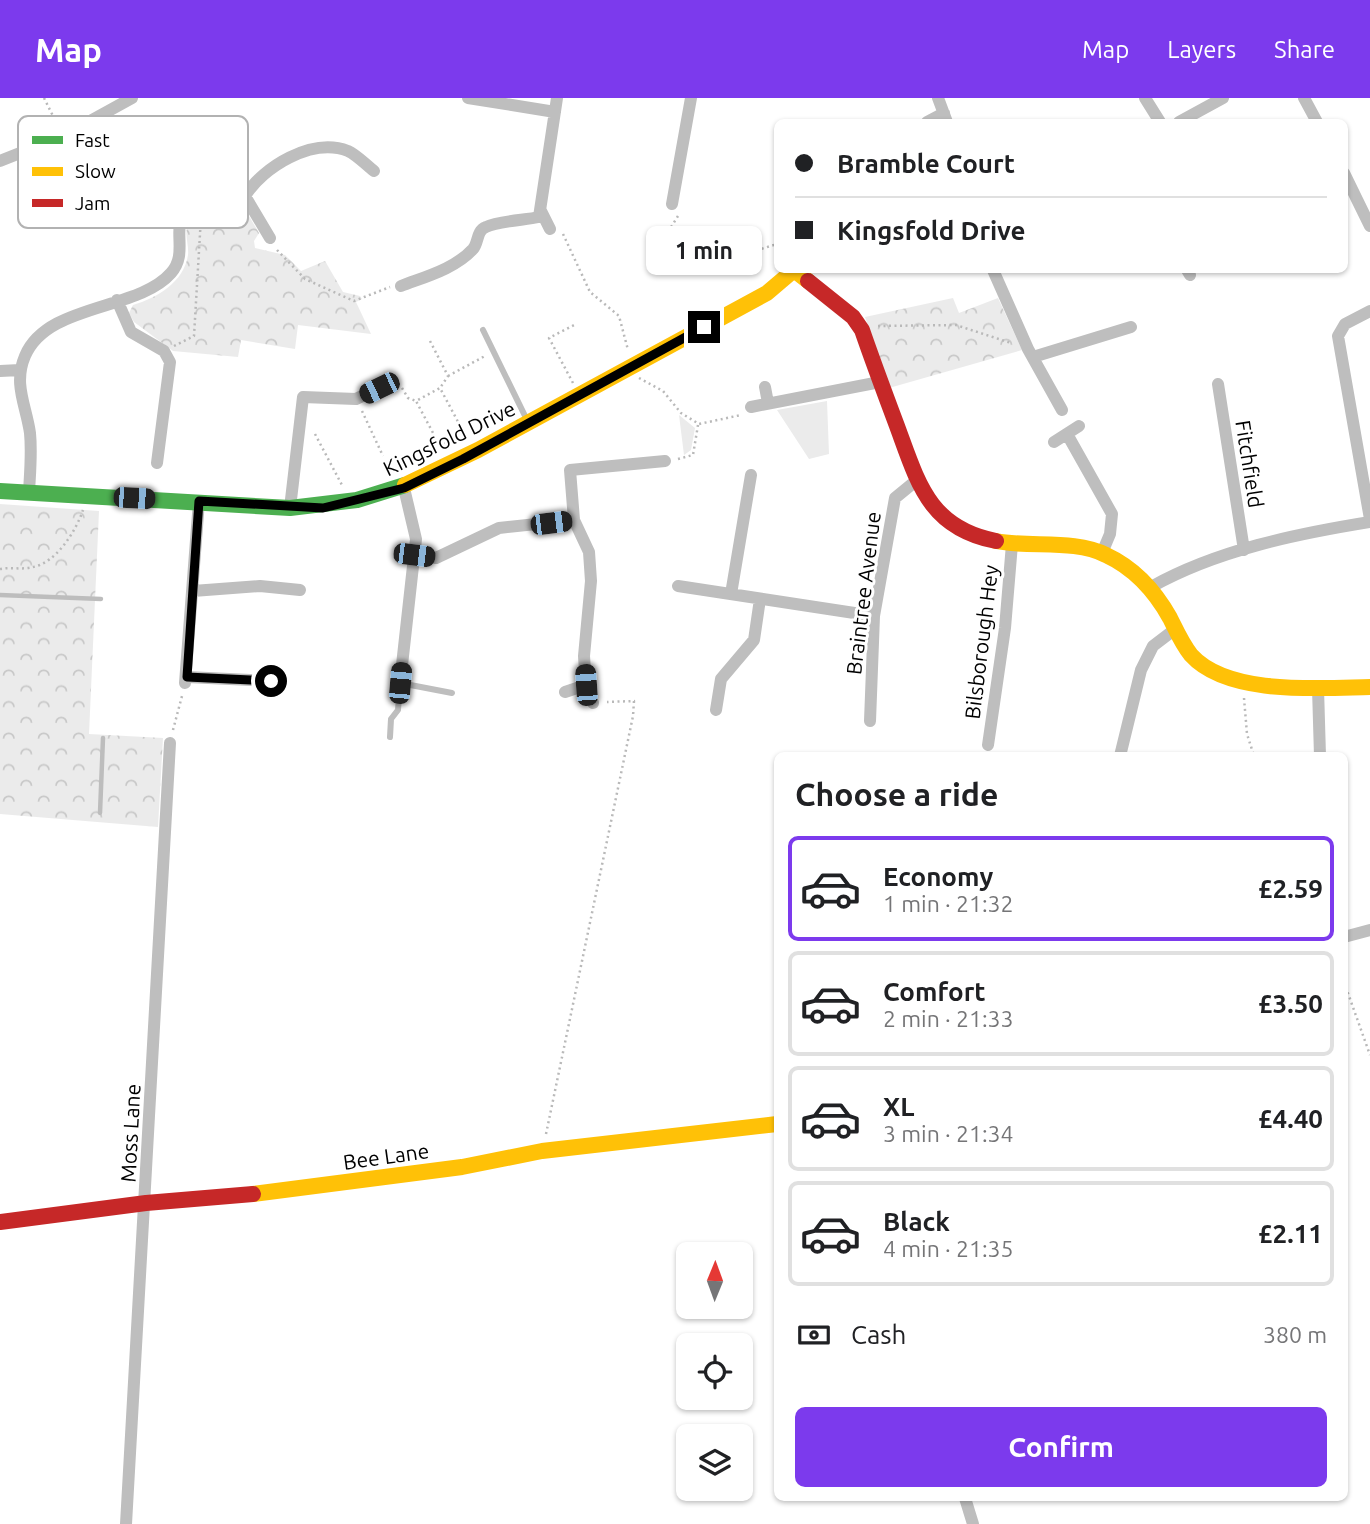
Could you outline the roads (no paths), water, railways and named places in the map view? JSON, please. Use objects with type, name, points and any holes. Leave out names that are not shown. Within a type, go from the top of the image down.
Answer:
[{"type":"street","points":[[99,116],[132,98]]},
{"type":"street","points":[[468,98],[555,112]]},
{"type":"street","points":[[401,286],[441,271],[461,258],[475,247],[479,232],[487,226],[539,217],[557,98]]},
{"type":"street","points":[[672,204],[691,98]]},
{"type":"street","points":[[938,98],[946,118]]},
{"type":"street","points":[[1145,98],[1158,119]]},
{"type":"street","points":[[1184,119],[1223,98]]},
{"type":"street","points":[[1304,98],[1315,119]]},
{"type":"street","points":[[248,192],[266,171],[287,157],[322,149],[349,151],[373,171]]},
{"type":"street","points":[[0,161],[18,154]]},
{"type":"street","points":[[1348,181],[1370,226]]},
{"type":"street","points":[[248,201],[270,238]]},
{"type":"street","points":[[541,211],[550,229]]},
{"type":"street","points":[[29,492],[30,437],[18,385],[26,352],[48,331],[88,310],[160,283],[173,271],[180,255],[182,228]]},
{"type":"street","name":"Kingsfold Drive","points":[[0,491],[323,508],[404,488],[767,293],[790,273]]},
{"type":"street","points":[[798,273],[853,317],[862,330],[916,480],[932,507],[963,532],[1012,544],[1084,548],[1102,553],[1151,587],[1174,630],[1193,657],[1207,668],[1242,680],[1318,688],[1370,687]]},
{"type":"street","points":[[994,273],[1024,340],[1062,410]]},
{"type":"street","points":[[117,300],[131,332],[164,351],[170,362],[158,463]]},
{"type":"street","points":[[1151,587],[1175,574],[1244,550],[1292,536],[1370,520],[1338,336],[1345,324],[1370,310]]},
{"type":"street","points":[[1033,357],[1131,327]]},
{"type":"street","points":[[0,371],[20,370]]},
{"type":"street","points":[[290,508],[303,397],[356,399],[393,381]]},
{"type":"street","points":[[751,407],[880,382]]},
{"type":"street","name":"Fitchfield","points":[[1218,384],[1244,550]]},
{"type":"street","points":[[765,387],[768,403]]},
{"type":"street","points":[[1054,442],[1079,426]]},
{"type":"street","points":[[1067,434],[1112,514],[1110,534],[1102,553]]},
{"type":"street","points":[[593,703],[586,685],[583,656],[591,581],[589,552],[574,520],[570,470],[665,461]]},
{"type":"street","points":[[731,594],[751,475]]},
{"type":"street","name":"Braintree Avenue","points":[[870,721],[874,616],[895,498],[916,480]]},
{"type":"street","points":[[400,683],[414,555],[412,513],[404,488]]},
{"type":"street","points":[[199,501],[186,680],[271,681]]},
{"type":"street","points":[[414,555],[436,558],[499,528],[574,520]]},
{"type":"street","name":"Bilsborough Hey","points":[[988,745],[1005,628],[1012,544]]},
{"type":"street","points":[[192,591],[260,586],[300,590]]},
{"type":"street","points":[[678,586],[874,616]]},
{"type":"street","points":[[716,710],[721,680],[754,640],[760,599]]},
{"type":"street","points":[[1121,752],[1141,670],[1153,646],[1174,630]]},
{"type":"street","points":[[565,692],[586,685]]},
{"type":"street","points":[[1318,688],[1320,752]]},
{"type":"street","name":"Moss Lane","points":[[126,1524],[170,743]]},
{"type":"street","points":[[1348,936],[1370,930]]},
{"type":"street","name":"Bee Lane","points":[[0,1222],[146,1203],[306,1188],[462,1167],[542,1151],[774,1124]]},
{"type":"street","points":[[966,1501],[973,1524]]},
{"type":"lane","points":[[483,330],[528,423]]},
{"type":"lane","points":[[390,737],[391,719],[398,710],[400,683],[452,693]]},
{"type":"waterway","points":[[0,595],[101,599]]},
{"type":"waterway","points":[[100,813],[103,738]]}]
